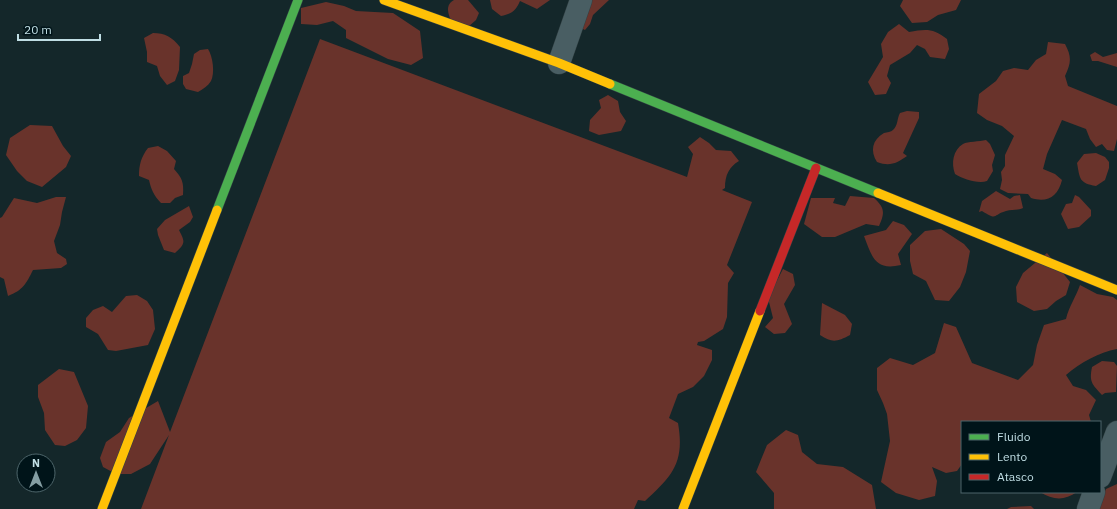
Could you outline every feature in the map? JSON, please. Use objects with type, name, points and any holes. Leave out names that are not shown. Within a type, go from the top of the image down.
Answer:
[{"type":"street","points":[[102,509],[298,0]]},
{"type":"street","points":[[384,0],[559,63],[1117,290]]},
{"type":"street","points":[[559,63],[581,0]]},
{"type":"street","points":[[683,509],[816,168]]},
{"type":"street","points":[[1101,474],[1117,432]]},
{"type":"street","points":[[1088,509],[1094,493]]},
{"type":"shaded area","points":[[454,0],[468,0],[479,13],[476,20],[468,27],[451,21],[448,7]]},
{"type":"shaded area","points":[[490,0],[550,0],[537,9],[520,1],[513,12],[501,16],[492,9]]},
{"type":"shaded area","points":[[576,0],[609,0],[593,15],[590,24],[585,30],[579,27]]},
{"type":"shaded area","points":[[903,0],[961,0],[956,10],[938,15],[927,22],[912,23],[900,6]]},
{"type":"shaded area","points":[[326,2],[344,6],[356,11],[393,13],[420,31],[423,58],[411,65],[388,59],[346,38],[346,30],[333,21],[317,25],[301,24],[301,8]]},
{"type":"shaded area","points":[[899,24],[909,32],[929,30],[938,33],[947,39],[949,49],[945,59],[930,57],[925,49],[917,45],[910,53],[890,65],[887,76],[891,83],[886,94],[875,95],[868,82],[883,57],[881,44],[888,32]]},
{"type":"shaded area","points":[[153,33],[168,36],[180,47],[179,70],[175,81],[167,85],[160,76],[157,66],[147,62],[147,52],[144,38]]},
{"type":"shaded area","points":[[320,39],[687,177],[693,154],[688,147],[700,137],[716,150],[731,151],[739,161],[728,172],[725,188],[722,190],[752,202],[727,265],[734,273],[728,283],[727,317],[723,329],[704,341],[698,342],[697,345],[712,350],[712,360],[704,376],[693,387],[678,394],[669,418],[678,423],[680,437],[680,449],[674,468],[663,484],[645,501],[638,500],[634,509],[141,509],[169,435],[150,464],[131,474],[116,474],[103,467],[100,458],[106,442],[120,432],[129,418],[158,401],[170,432]]},
{"type":"shaded area","points":[[1048,42],[1065,44],[1070,56],[1069,67],[1065,76],[1068,86],[1117,106],[1117,139],[1114,151],[1107,150],[1102,144],[1096,147],[1090,139],[1086,129],[1062,120],[1047,154],[1043,169],[1055,174],[1062,180],[1058,191],[1055,194],[1042,200],[1031,198],[1028,194],[1008,193],[1000,189],[1002,180],[1001,172],[1005,166],[1005,155],[1014,136],[1002,126],[987,120],[977,113],[979,94],[996,81],[1003,71],[1014,68],[1028,70],[1036,60],[1046,54]]},
{"type":"shaded area","points":[[208,49],[213,65],[211,81],[207,86],[198,92],[186,89],[183,84],[183,76],[189,73],[194,54],[200,50]]},
{"type":"shaded area","points":[[1095,52],[1103,57],[1117,53],[1117,67],[1098,61],[1092,61],[1090,55]]},
{"type":"shaded area","points":[[608,95],[618,101],[620,112],[626,121],[621,131],[599,135],[589,131],[590,120],[601,108],[599,100]]},
{"type":"shaded area","points":[[907,111],[919,112],[919,118],[903,153],[907,156],[893,164],[877,162],[873,154],[873,146],[875,142],[884,133],[893,130],[896,126],[900,113]]},
{"type":"shaded area","points":[[30,125],[52,126],[63,146],[71,156],[66,167],[42,187],[27,181],[17,171],[6,155],[10,138]]},
{"type":"shaded area","points":[[986,140],[990,144],[995,155],[992,165],[993,171],[987,181],[979,182],[962,178],[955,174],[953,161],[957,150],[963,144],[968,142]]},
{"type":"shaded area","points":[[158,146],[167,151],[176,161],[174,169],[183,183],[183,195],[175,198],[170,203],[161,203],[156,198],[149,180],[139,176],[139,168],[146,151],[148,148]]},
{"type":"shaded area","points":[[1096,153],[1105,157],[1109,162],[1109,168],[1105,180],[1096,186],[1083,182],[1080,177],[1077,163],[1084,154]]},
{"type":"shaded area","points":[[996,191],[1010,199],[1014,196],[1020,195],[1023,208],[1006,211],[995,216],[991,216],[982,211],[979,212],[982,201]]},
{"type":"shaded area","points":[[1075,195],[1079,197],[1091,210],[1091,216],[1079,227],[1068,229],[1061,214],[1066,204],[1072,203]]},
{"type":"shaded area","points":[[850,196],[874,198],[878,202],[883,211],[879,226],[866,224],[835,237],[822,237],[804,224],[811,198],[835,198],[833,203],[845,206]]},
{"type":"shaded area","points":[[56,197],[66,197],[60,225],[54,241],[57,253],[66,259],[67,264],[61,268],[33,270],[24,286],[8,296],[4,279],[0,277],[0,218],[14,198],[37,203]]},
{"type":"shaded area","points":[[189,206],[193,217],[190,222],[179,230],[183,244],[175,253],[164,250],[157,229],[165,220]]},
{"type":"shaded area","points":[[893,221],[904,225],[912,234],[898,254],[901,265],[885,266],[876,261],[872,256],[864,236],[886,230]]},
{"type":"shaded area","points":[[941,229],[964,244],[970,251],[966,272],[960,287],[949,301],[935,300],[926,281],[913,274],[910,261],[910,245],[925,231]]},
{"type":"shaded area","points":[[1047,253],[1070,282],[1066,295],[1047,309],[1034,311],[1017,302],[1016,287],[1023,273]]},
{"type":"shaded area","points":[[783,269],[793,274],[795,285],[784,304],[792,324],[785,333],[774,334],[765,327],[773,318],[768,298]]},
{"type":"shaded area","points":[[1080,285],[1097,294],[1113,297],[1117,300],[1117,349],[1110,350],[1090,359],[1077,366],[1066,375],[1073,386],[1086,390],[1096,400],[1089,415],[1091,421],[961,421],[961,465],[957,471],[946,473],[932,467],[937,481],[935,496],[919,500],[896,493],[881,482],[890,441],[887,414],[877,390],[877,368],[890,358],[913,365],[935,353],[944,323],[956,327],[972,363],[1018,380],[1033,365],[1037,345],[1044,325],[1066,319]]},
{"type":"shaded area","points":[[137,295],[147,301],[153,310],[155,329],[148,345],[116,351],[108,350],[98,334],[86,327],[86,318],[93,310],[103,306],[112,312],[126,296]]},
{"type":"shaded area","points":[[822,303],[845,315],[852,324],[850,335],[835,341],[820,335]]},
{"type":"shaded area","points":[[1102,361],[1114,362],[1117,366],[1116,392],[1105,393],[1102,395],[1091,380],[1092,367]]},
{"type":"shaded area","points":[[59,369],[74,372],[88,406],[86,428],[77,440],[65,446],[55,445],[45,430],[44,413],[38,397],[38,385]]},
{"type":"shaded area","points":[[786,430],[798,435],[802,452],[817,464],[843,467],[872,485],[876,509],[774,509],[774,493],[756,472],[767,445]]},
{"type":"shaded area","points":[[1117,484],[1117,509],[1097,509],[1106,489]]},
{"type":"shaded area","points":[[1042,493],[1075,493],[1063,498],[1049,497]]},
{"type":"shaded area","points":[[1031,506],[1034,509],[1007,509],[1011,507]]},
{"type":"traffic: fast","points":[[217,210],[298,0]]},
{"type":"traffic: fast","points":[[610,84],[878,193]]},
{"type":"traffic: slow","points":[[384,0],[559,63],[610,84]]},
{"type":"traffic: slow","points":[[878,193],[1117,290]]},
{"type":"traffic: slow","points":[[102,509],[217,210]]},
{"type":"traffic: slow","points":[[683,509],[760,311]]},
{"type":"traffic: jam","points":[[760,311],[816,168]]}]
